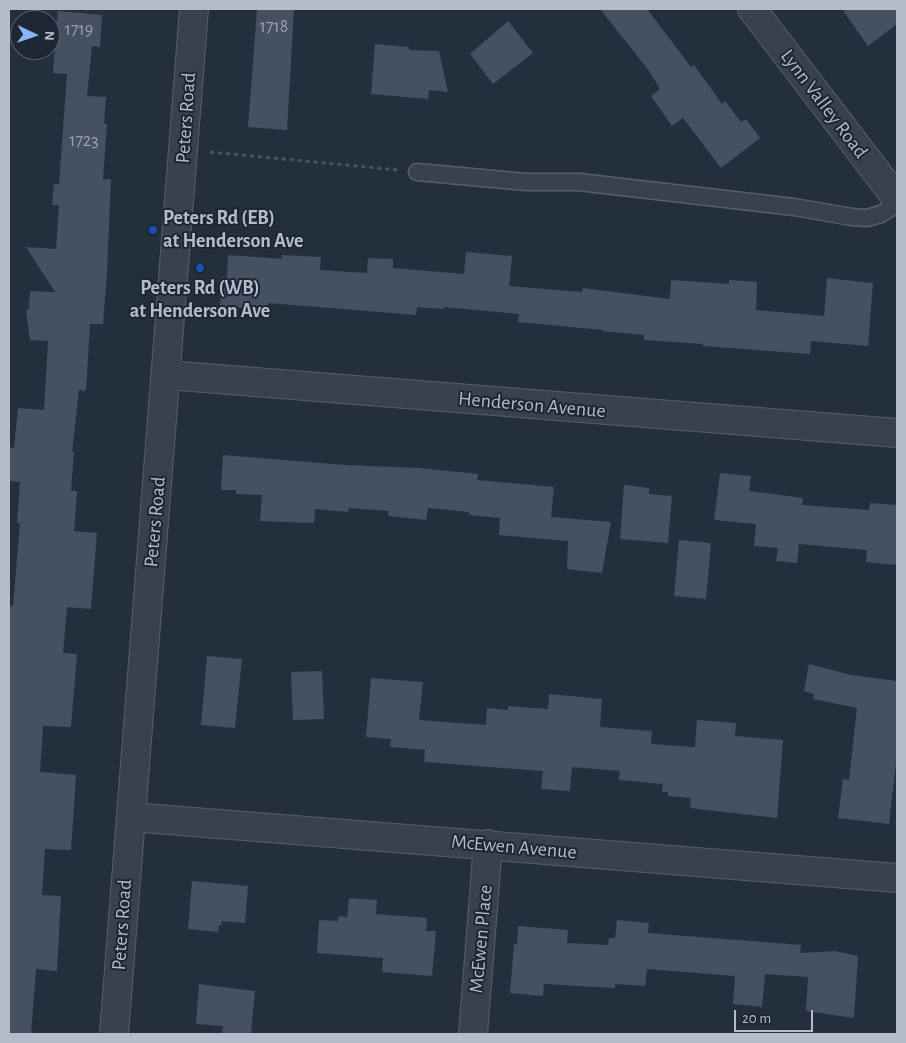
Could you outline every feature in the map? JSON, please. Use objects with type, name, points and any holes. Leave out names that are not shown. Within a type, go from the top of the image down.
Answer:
[{"type":"street","name":"Peters Road","points":[[114,1034],[167,375],[194,9]]},
{"type":"street","name":"Lynn Valley Road","points":[[752,9],[897,199]]},
{"type":"street","name":"Henderson Avenue","points":[[167,375],[897,433]]},
{"type":"street","name":"McEwen Avenue","points":[[131,817],[897,878]]},
{"type":"street","name":"McEwen Place","points":[[473,1034],[488,844]]},
{"type":"lane","points":[[417,172],[526,182],[579,182],[794,207],[867,218],[881,214],[897,204]]},
{"type":"path","points":[[184,150],[417,172]]},
{"type":"building","points":[[257,9],[294,9],[287,130],[248,127]]},
{"type":"building","points":[[600,9],[647,9],[691,67],[694,65],[722,104],[725,101],[741,122],[746,119],[760,138],[721,168],[683,118],[672,126],[651,96],[660,89],[650,72]]},
{"type":"building","points":[[842,9],[897,9],[897,24],[868,46]]},
{"type":"building","points":[[60,11],[102,15],[100,47],[92,46],[87,96],[106,97],[104,124],[107,124],[103,179],[111,179],[107,272],[103,324],[90,324],[86,391],[79,390],[72,452],[74,452],[71,491],[77,491],[74,531],[97,533],[91,609],[67,607],[63,653],[77,654],[71,727],[43,726],[40,772],[76,775],[71,850],[45,849],[42,895],[61,896],[57,971],[36,969],[31,1034],[9,1034],[9,606],[13,606],[20,523],[17,523],[20,482],[9,481],[9,447],[14,448],[18,408],[44,410],[48,341],[30,340],[26,311],[29,308],[30,291],[55,292],[26,247],[56,249],[59,205],[52,205],[54,184],[59,184],[67,74],[53,73],[54,60],[60,60]]},
{"type":"building","points":[[508,21],[533,53],[493,84],[470,54]]},
{"type":"building","points":[[375,44],[409,47],[409,50],[439,51],[448,92],[429,90],[428,99],[371,94]]},
{"type":"building","points":[[466,252],[512,256],[509,286],[582,292],[583,288],[670,299],[671,280],[729,284],[729,280],[757,282],[756,310],[824,316],[827,278],[873,283],[868,346],[811,341],[810,354],[703,346],[703,344],[644,340],[644,335],[518,322],[519,314],[444,307],[444,309],[417,307],[416,315],[268,303],[268,310],[220,306],[222,277],[227,278],[228,255],[282,259],[282,255],[321,257],[320,270],[367,273],[368,258],[393,259],[393,268],[464,274]]},
{"type":"building","points":[[223,455],[345,465],[419,468],[478,474],[477,480],[554,487],[551,517],[611,522],[602,573],[567,569],[568,541],[499,535],[500,518],[469,515],[469,512],[428,508],[426,520],[388,516],[389,511],[349,508],[348,512],[315,509],[314,523],[260,521],[262,495],[236,494],[236,490],[221,490]]},
{"type":"building","points":[[720,473],[751,476],[749,491],[803,498],[802,505],[869,510],[870,503],[897,505],[897,565],[866,562],[867,550],[799,544],[797,563],[776,561],[778,548],[754,546],[756,524],[714,520]]},
{"type":"building","points":[[624,485],[649,488],[649,494],[672,496],[668,543],[620,539]]},
{"type":"building","points":[[679,540],[711,543],[706,599],[674,596]]},
{"type":"building","points":[[207,656],[242,659],[235,728],[201,725]]},
{"type":"building","points":[[809,664],[851,675],[897,681],[897,754],[889,824],[838,818],[843,779],[849,780],[857,708],[813,699],[814,694],[804,691]]},
{"type":"building","points":[[322,671],[324,719],[293,720],[291,672]]},
{"type":"building","points":[[371,678],[423,682],[419,720],[486,725],[487,708],[508,710],[508,706],[548,709],[549,694],[602,699],[600,727],[652,731],[651,744],[695,747],[697,720],[736,723],[735,736],[783,740],[777,818],[690,808],[691,798],[668,796],[668,792],[662,792],[663,784],[619,780],[620,771],[572,767],[570,791],[541,789],[543,771],[424,762],[425,750],[390,747],[391,739],[366,737]]},
{"type":"building","points":[[192,881],[248,886],[245,923],[222,921],[218,932],[188,929]]},
{"type":"building","points":[[349,898],[377,900],[376,914],[427,918],[426,931],[436,931],[432,976],[382,972],[383,958],[317,953],[319,920],[338,921],[339,916],[347,917]]},
{"type":"building","points":[[617,920],[649,923],[648,933],[801,945],[800,953],[835,951],[858,956],[854,1018],[806,1011],[808,977],[765,974],[762,1007],[733,1004],[735,976],[647,969],[645,986],[615,984],[615,988],[544,984],[543,996],[510,993],[514,944],[517,944],[518,926],[568,930],[567,943],[608,945],[609,938],[615,938]]},
{"type":"building","points":[[199,984],[255,991],[251,1034],[222,1034],[223,1026],[196,1024]]},
{"type":"place","name":"Peters Rd (EB) at Henderson Ave","points":[[153,230]]},
{"type":"place","name":"Peters Rd (WB) at Henderson Ave","points":[[200,268]]}]
